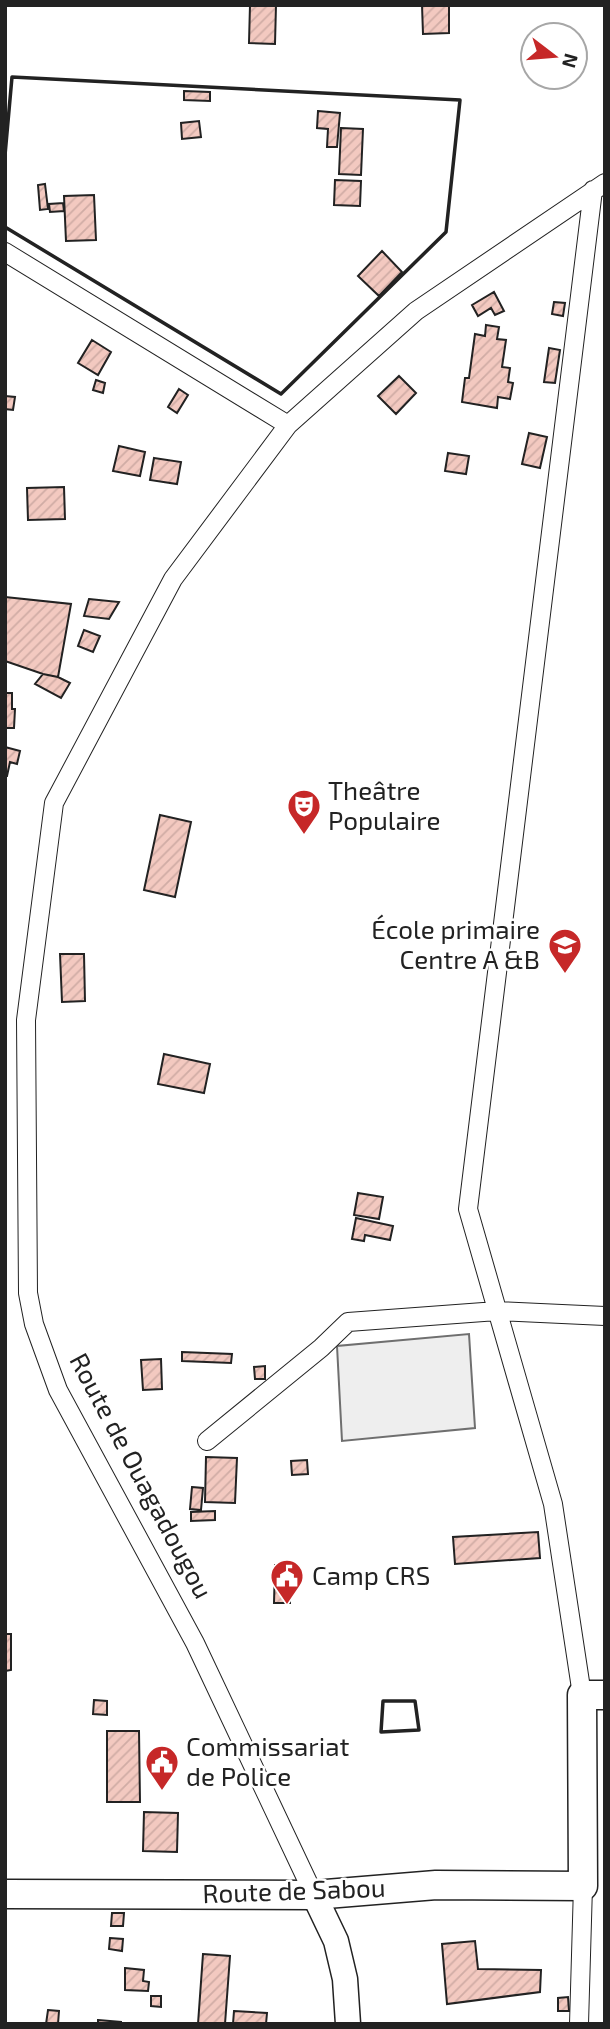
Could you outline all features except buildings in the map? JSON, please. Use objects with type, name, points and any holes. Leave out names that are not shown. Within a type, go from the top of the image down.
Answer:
[{"type":"main road","points":[[583,1886],[593,1695]]},
{"type":"main road","name":"Route de Sabou","points":[[5,1894],[314,1895],[436,1885],[583,1886]]},
{"type":"main road","name":"Route de Ouagadougou","points":[[314,1895],[336,1941],[345,1979],[348,2024]]},
{"type":"street","name":"Route de Ouagadougou","points":[[314,1895],[195,1643],[58,1390],[34,1324],[28,1293],[26,1020],[54,803],[173,579],[288,425],[416,311],[599,186]]},
{"type":"street","points":[[593,1695],[554,1504],[468,1209],[599,186]]},
{"type":"street","points":[[5,252],[288,425]]},
{"type":"street","points":[[207,1441],[321,1348],[348,1322],[497,1311],[605,1316]]},
{"type":"street","points":[[579,2024],[583,1886]]},
{"type":"shaded area","points":[[469,1334],[475,1428],[342,1441],[337,1346]]},
{"type":"wall","points":[[5,155],[12,77],[460,100],[446,232],[281,394],[5,227]]},
{"type":"wall","points":[[383,1701],[415,1701],[419,1730],[381,1732],[383,1701]]},
{"type":"place","name":"Theâtre Populaire","points":[[304,836]]},
{"type":"place","name":"École primaire Centre A &B","points":[[565,975]]},
{"type":"place","name":"Camp CRS","points":[[287,1606]]},
{"type":"place","name":"Commissariat de Police","points":[[162,1792]]}]
